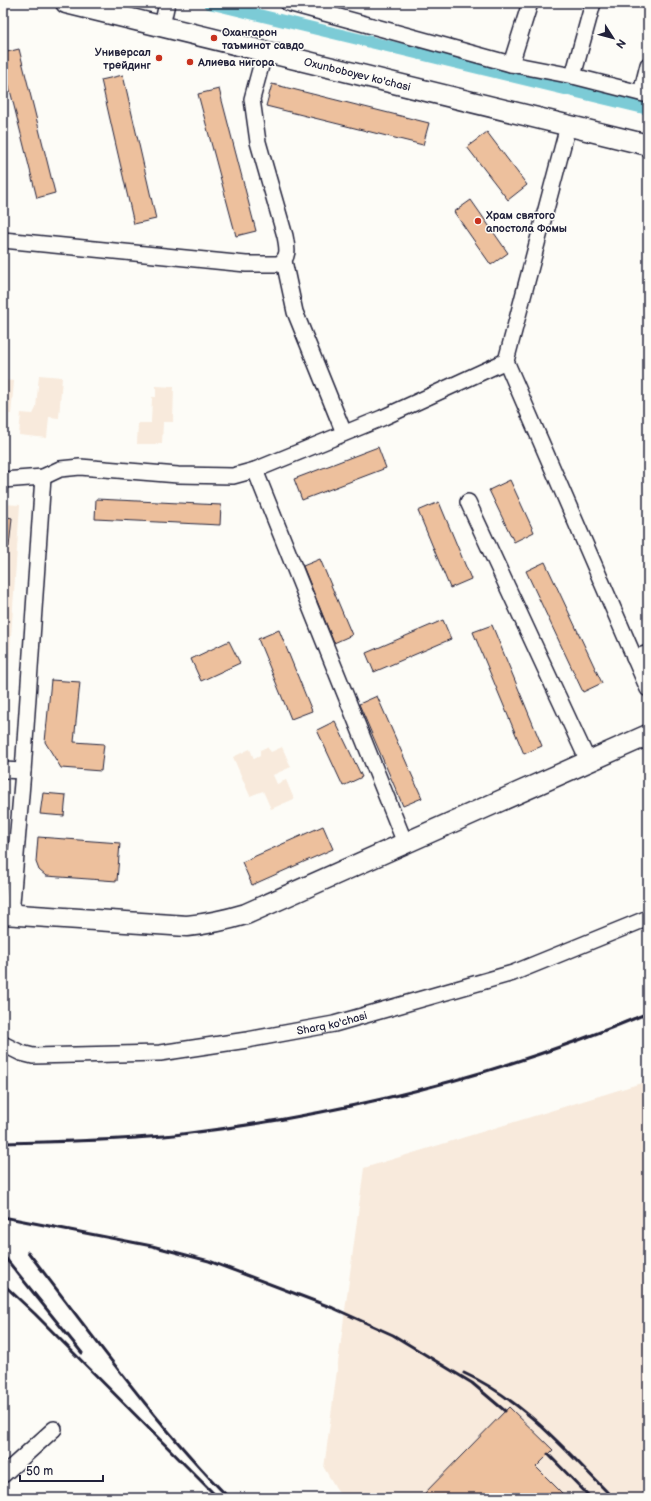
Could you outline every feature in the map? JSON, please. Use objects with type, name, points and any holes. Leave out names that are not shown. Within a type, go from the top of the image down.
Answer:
[{"type":"main road","name":"Oxunboboyev ko'chasi","points":[[66,3],[165,12],[265,51],[648,145]]},
{"type":"main road","points":[[7,914],[187,926],[207,924],[246,914],[648,735]]},
{"type":"street","points":[[288,3],[511,64],[573,76],[644,94],[648,65]]},
{"type":"street","points":[[511,64],[530,3]]},
{"type":"street","points":[[573,76],[593,3]]},
{"type":"street","points":[[265,51],[252,99],[258,142],[285,236],[287,250],[284,261],[295,312],[344,433]]},
{"type":"street","points":[[568,126],[506,361],[641,655],[648,689]]},
{"type":"street","points":[[3,240],[246,264],[279,264],[284,261]]},
{"type":"street","points":[[3,480],[43,477],[60,469],[80,467],[178,476],[233,476],[255,470],[382,418],[506,361]]},
{"type":"street","points":[[255,470],[405,843]]},
{"type":"street","points":[[7,914],[23,771],[43,477]]},
{"type":"street","points":[[468,502],[588,761]]},
{"type":"street","points":[[3,770],[23,771]]},
{"type":"street","name":"Sharq ko'chasi","points":[[3,1044],[21,1053],[33,1056],[160,1053],[247,1040],[334,1024],[513,973],[648,918]]},
{"type":"street","points":[[3,1476],[54,1429]]},
{"type":"shaded area","points":[[39,375],[62,377],[59,418],[49,417],[47,438],[19,435],[21,413],[33,414],[36,408]]},
{"type":"shaded area","points":[[3,380],[14,381],[11,414],[3,414]]},
{"type":"shaded area","points":[[156,386],[174,387],[173,422],[163,422],[162,444],[137,444],[138,423],[151,423],[152,397],[156,397]]},
{"type":"shaded area","points":[[3,504],[20,505],[3,752]]},
{"type":"shaded area","points":[[267,747],[271,752],[282,747],[291,767],[273,775],[277,784],[286,780],[294,799],[271,809],[263,791],[250,796],[233,757],[250,749],[254,759],[260,756],[260,750]]},
{"type":"shaded area","points":[[648,1081],[648,1498],[342,1498],[324,1468],[364,1168]]},
{"type":"building","points":[[19,49],[55,193],[37,198],[3,62],[3,53]]},
{"type":"building","points":[[123,75],[156,219],[134,224],[101,80]]},
{"type":"building","points":[[272,84],[429,123],[423,145],[266,106]]},
{"type":"building","points":[[219,89],[256,231],[236,236],[198,94]]},
{"type":"building","points":[[487,132],[527,185],[508,200],[467,147]]},
{"type":"building","points":[[471,200],[508,253],[491,265],[454,212]]},
{"type":"building","points":[[378,447],[386,468],[302,500],[294,479]]},
{"type":"building","points":[[510,480],[534,532],[514,542],[489,490]]},
{"type":"building","points":[[96,499],[221,505],[220,525],[95,519]]},
{"type":"building","points":[[439,502],[471,579],[450,588],[418,511]]},
{"type":"building","points":[[3,516],[12,518],[9,547],[3,547]]},
{"type":"building","points":[[320,559],[352,635],[334,643],[303,566]]},
{"type":"building","points":[[545,562],[602,683],[583,692],[526,571]]},
{"type":"building","points":[[443,620],[451,639],[374,672],[366,653]]},
{"type":"building","points":[[492,625],[542,746],[524,754],[473,632]]},
{"type":"building","points":[[279,630],[312,711],[291,719],[258,639]]},
{"type":"building","points":[[229,641],[240,663],[201,681],[191,659]]},
{"type":"building","points":[[51,680],[80,682],[74,742],[104,744],[101,771],[61,768],[45,742]]},
{"type":"building","points":[[377,696],[422,798],[403,806],[359,704]]},
{"type":"building","points":[[335,721],[362,777],[343,786],[317,730]]},
{"type":"building","points":[[43,793],[66,795],[64,816],[40,814]]},
{"type":"building","points":[[323,826],[333,849],[252,885],[242,862]]},
{"type":"building","points":[[38,837],[120,843],[117,881],[46,876],[39,870],[36,862]]},
{"type":"building","points":[[509,1407],[553,1450],[536,1467],[567,1498],[420,1498]]},
{"type":"waterway","points":[[209,3],[648,109]]},
{"type":"railway","points":[[3,1143],[86,1141],[165,1136],[242,1126],[301,1116],[419,1090],[477,1074],[592,1035],[648,1013]]},
{"type":"railway","points":[[3,1217],[152,1246],[209,1261],[333,1308],[393,1335],[472,1383],[505,1411]]},
{"type":"railway","points":[[28,1252],[150,1409],[229,1498]]},
{"type":"railway","points":[[3,1255],[82,1353]]},
{"type":"railway","points":[[3,1284],[35,1314],[218,1498]]},
{"type":"railway","points":[[464,1373],[486,1384],[525,1412],[544,1428],[613,1498]]},
{"type":"railway","points":[[548,1454],[591,1498]]},
{"type":"place","name":"Охангарон таъминот савдо","points":[[214,38]]},
{"type":"place","name":"Универсал трейдинг","points":[[159,58]]},
{"type":"place","name":"Алиева нигора","points":[[190,62]]},
{"type":"place","name":"Храм святого апостола Фомы","points":[[478,221]]}]
